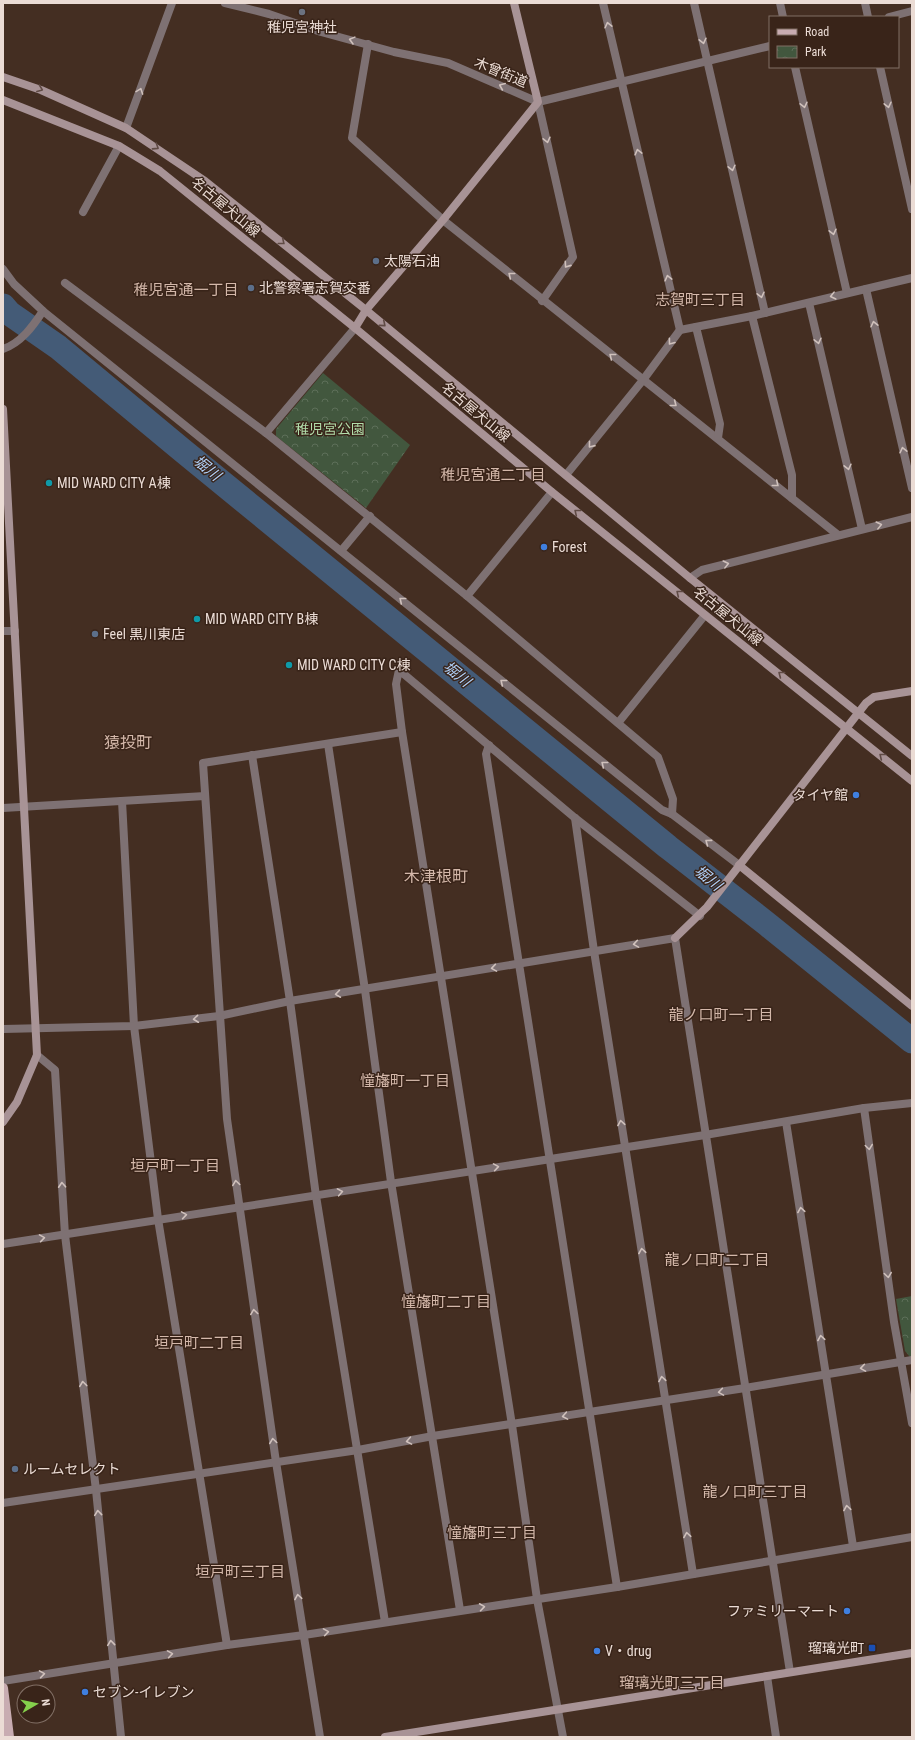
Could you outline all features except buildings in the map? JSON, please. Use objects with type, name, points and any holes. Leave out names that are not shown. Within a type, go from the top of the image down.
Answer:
[{"type":"main road","points":[[355,328],[366,310],[443,220],[538,102],[514,3]]},
{"type":"main road","name":"名古屋犬山線","points":[[3,77],[41,90],[126,128],[205,181],[366,310],[690,578],[912,756]]},
{"type":"main road","name":"名古屋犬山線","points":[[3,100],[119,146],[160,171],[355,328],[552,492],[848,728],[912,781]]},
{"type":"main road","points":[[3,409],[37,1055],[17,1102],[3,1122]]},
{"type":"main road","points":[[675,938],[700,916],[859,712],[874,697],[912,691]]},
{"type":"main road","points":[[739,865],[912,1006]]},
{"type":"main road","points":[[385,1737],[912,1653]]},
{"type":"main road","points":[[3,1688],[10,1737]]},
{"type":"street","points":[[126,128],[172,3]]},
{"type":"street","name":"木曾街道","points":[[225,3],[269,14],[321,32],[394,52],[448,63],[538,102],[769,46]]},
{"type":"street","points":[[603,3],[680,330]]},
{"type":"street","points":[[694,3],[765,313]]},
{"type":"street","points":[[780,3],[783,16]]},
{"type":"street","points":[[865,3],[868,16]]},
{"type":"street","points":[[893,16],[912,11]]},
{"type":"street","points":[[368,44],[352,138],[443,220],[542,301],[718,438],[838,535]]},
{"type":"street","points":[[795,68],[847,293]]},
{"type":"street","points":[[880,68],[912,209]]},
{"type":"street","points":[[538,102],[573,257],[542,301]]},
{"type":"street","points":[[83,212],[119,146]]},
{"type":"street","points":[[3,269],[14,284],[41,314],[341,551],[662,810],[672,814],[739,865]]},
{"type":"street","points":[[566,475],[643,380],[680,330],[752,316],[912,278]]},
{"type":"street","points":[[66,283],[266,433],[370,516],[658,757],[673,799],[672,814]]},
{"type":"street","points":[[866,289],[912,488]]},
{"type":"street","points":[[809,303],[862,529]]},
{"type":"street","points":[[3,349],[14,346],[41,314]]},
{"type":"street","points":[[752,316],[792,475],[792,498]]},
{"type":"street","points":[[696,327],[720,424],[718,438]]},
{"type":"street","points":[[266,433],[355,328]]},
{"type":"street","points":[[467,596],[552,492]]},
{"type":"street","points":[[341,551],[370,516]]},
{"type":"street","points":[[690,578],[702,570],[912,517]]},
{"type":"street","points":[[618,723],[705,614]]},
{"type":"street","points":[[3,632],[15,631]]},
{"type":"street","points":[[563,1737],[537,1599],[512,1425],[402,732],[396,684],[399,670],[575,818],[700,916]]},
{"type":"street","points":[[320,1737],[276,1462],[227,1119],[203,763],[402,732]]},
{"type":"street","points":[[328,744],[365,990],[391,1182],[460,1610]]},
{"type":"street","points":[[489,745],[486,754],[618,1587]]},
{"type":"street","points":[[252,755],[290,1001],[316,1196],[385,1622]]},
{"type":"street","points":[[3,808],[205,796]]},
{"type":"street","points":[[122,801],[134,1026],[158,1219],[227,1645]]},
{"type":"street","points":[[575,818],[594,951],[693,1574]]},
{"type":"street","points":[[3,1029],[36,1027],[134,1026],[219,1016],[290,1001],[365,990],[441,976],[675,938],[790,1672]]},
{"type":"street","points":[[37,1055],[55,1070],[65,1235],[96,1490],[121,1737]]},
{"type":"street","points":[[3,1244],[158,1219],[316,1196],[391,1182],[705,1135],[864,1108],[912,1103]]},
{"type":"street","points":[[864,1108],[912,1423]]},
{"type":"street","points":[[786,1122],[853,1546]]},
{"type":"street","points":[[3,1503],[358,1450],[433,1436],[512,1425],[912,1360]]},
{"type":"street","points":[[3,1681],[227,1645],[304,1635],[618,1587],[912,1537]]},
{"type":"street","points":[[767,1676],[776,1737]]},
{"type":"green space","name":"稚児宮公園","points":[[323,373],[410,445],[366,508],[276,436],[276,429]]},
{"type":"green space","points":[[912,1296],[912,1356],[910,1357],[905,1351],[896,1299]]},
{"type":"waterway","name":"堀川","points":[[3,306],[9,313],[58,347],[668,847],[767,924],[912,1041]]},
{"type":"place","name":"稚児宮神社","points":[[302,12]]},
{"type":"place","name":"太陽石油","points":[[376,261]]},
{"type":"place","name":"北警察署志賀交番","points":[[251,288]]},
{"type":"place","name":"MID WARD CITY A棟","points":[[49,483]]},
{"type":"place","name":"Forest","points":[[544,547]]},
{"type":"place","name":"MID WARD CITY B棟","points":[[197,619]]},
{"type":"place","name":"Feel 黒川東店","points":[[95,634]]},
{"type":"place","name":"MID WARD CITY C棟","points":[[289,665]]},
{"type":"place","name":"タイヤ館","points":[[856,795]]},
{"type":"place","name":"ルームセレクト","points":[[15,1469]]},
{"type":"place","name":"ファミリーマート","points":[[847,1611]]},
{"type":"place","name":"瑠璃光町","points":[[872,1648]]},
{"type":"place","name":"V・drug","points":[[597,1651]]},
{"type":"place","name":"セブン-イレブン","points":[[85,1692]]},
{"type":"district","name":"稚児宮通一丁目","points":[[186,290]]},
{"type":"district","name":"志賀町三丁目","points":[[700,300]]},
{"type":"district","name":"稚児宮通二丁目","points":[[493,475]]},
{"type":"district","name":"猿投町","points":[[128,742]]},
{"type":"district","name":"木津根町","points":[[436,876]]},
{"type":"district","name":"龍ノ口町一丁目","points":[[721,1015]]},
{"type":"district","name":"憧旛町一丁目","points":[[405,1081]]},
{"type":"district","name":"垣戸町一丁目","points":[[175,1166]]},
{"type":"district","name":"龍ノ口町二丁目","points":[[717,1260]]},
{"type":"district","name":"憧旛町二丁目","points":[[446,1302]]},
{"type":"district","name":"垣戸町二丁目","points":[[199,1343]]},
{"type":"district","name":"龍ノ口町三丁目","points":[[755,1492]]},
{"type":"district","name":"憧旛町三丁目","points":[[492,1533]]},
{"type":"district","name":"垣戸町三丁目","points":[[240,1572]]},
{"type":"district","name":"瑠璃光町三丁目","points":[[672,1683]]}]
